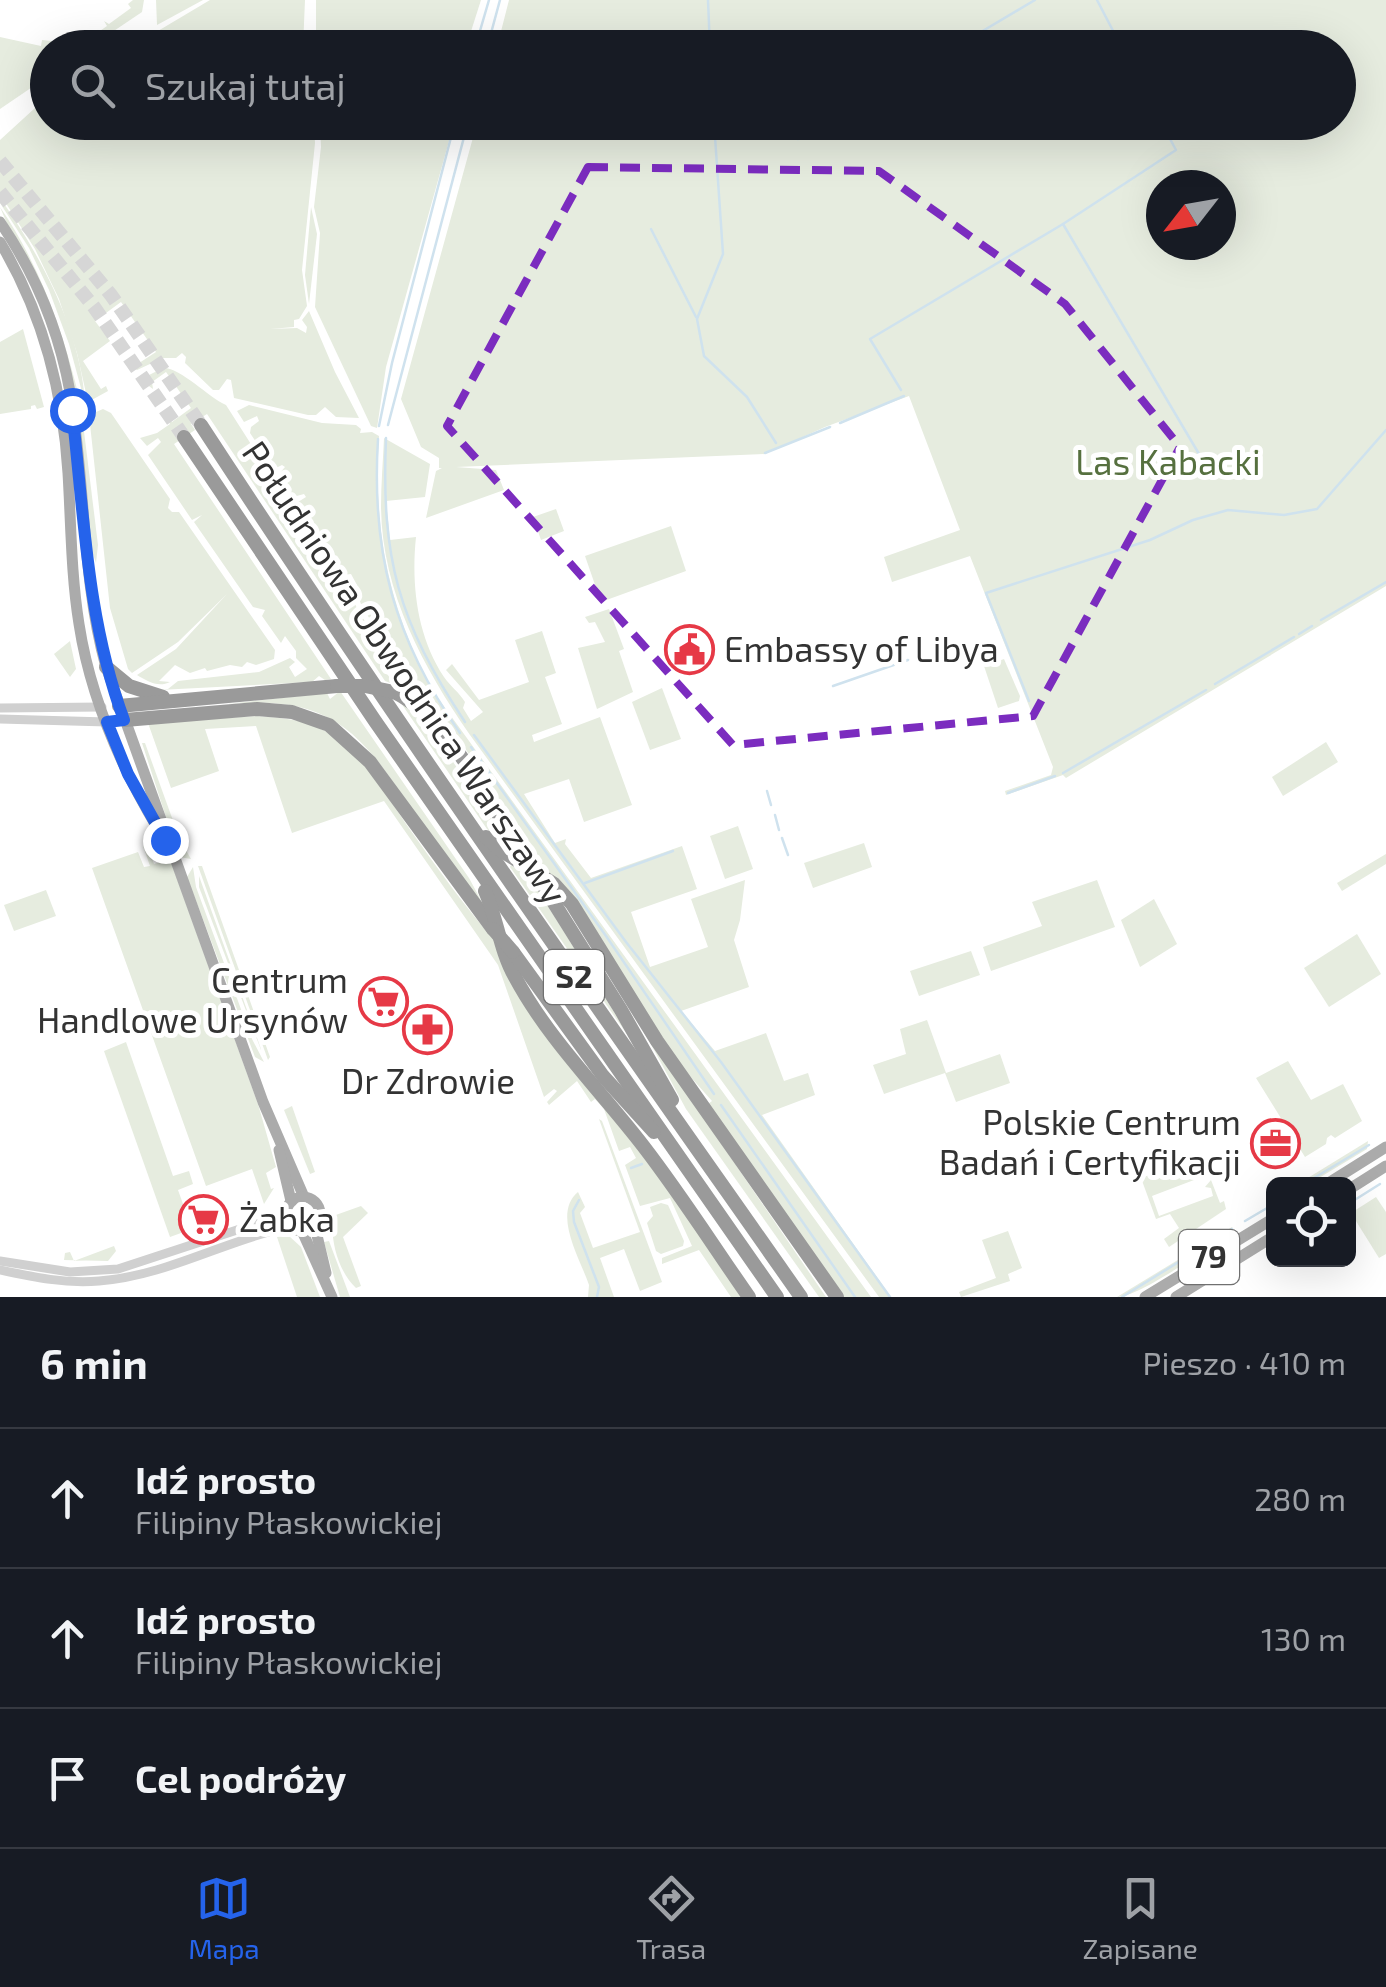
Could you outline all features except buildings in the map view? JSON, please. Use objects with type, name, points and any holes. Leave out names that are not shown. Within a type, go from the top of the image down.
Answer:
[{"type":"highway","name":"Południowa Obwodnica Warszawy","points":[[201,426],[309,592],[594,1007],[800,1297]]},
{"type":"highway","name":"Południowa Obwodnica Warszawy","points":[[184,437],[473,862],[777,1297]]},
{"type":"highway","points":[[106,667],[134,689],[179,699]]},
{"type":"highway","points":[[122,713],[179,699],[336,686],[394,692],[425,712],[445,734],[621,1010],[689,1137]]},
{"type":"highway","points":[[122,713],[257,709],[292,712],[329,725],[370,762],[603,1076],[638,1118],[673,1150]]},
{"type":"highway","points":[[463,814],[499,850],[542,875],[572,904],[657,1041],[837,1297]]},
{"type":"highway","points":[[473,862],[496,916],[514,977],[582,1072],[645,1148],[748,1297]]},
{"type":"main road","points":[[0,222],[36,286],[61,352],[72,410],[94,611],[106,667],[276,1136],[298,1216],[330,1292]]},
{"type":"main road","points":[[0,242],[40,324],[57,385],[68,470],[77,612],[89,669],[128,774],[172,852]]},
{"type":"main road","points":[[102,707],[122,713]]},
{"type":"main road","points":[[107,722],[122,713]]},
{"type":"main road","points":[[1338,1177],[1386,1148]]},
{"type":"main road","points":[[1356,1185],[1386,1166]]},
{"type":"main road","name":"79","points":[[1145,1297],[1266,1223]]},
{"type":"main road","name":"79","points":[[1176,1297],[1266,1241]]},
{"type":"street","points":[[0,708],[102,707]]},
{"type":"street","points":[[0,719],[107,722]]},
{"type":"street","points":[[0,1261],[61,1272],[114,1270],[298,1216]]},
{"type":"street","points":[[0,1270],[61,1281],[112,1280],[148,1272],[298,1216]]},
{"type":"highlighted area","points":[[588,167],[879,171],[1065,304],[1180,447],[1033,716],[733,745],[447,426]]},
{"type":"green space","points":[[144,0],[142,12],[115,30],[101,30],[107,26],[104,21],[109,24],[131,8],[128,4]]},
{"type":"green space","points":[[156,0],[203,0],[157,25]]},
{"type":"green space","points":[[210,0],[305,0],[304,30],[160,30]]},
{"type":"green space","points":[[316,0],[481,0],[471,30],[316,30]]},
{"type":"green space","name":"Las Kabacki","points":[[509,0],[1386,0],[1386,586],[1066,778],[1063,775],[1006,795],[1005,791],[1051,775],[1053,767],[970,556],[892,582],[884,557],[960,530],[909,396],[765,454],[456,467],[496,470],[504,490],[426,518],[436,471],[442,468],[439,458],[421,447],[401,399],[472,140],[1356,140],[1356,30],[501,30]]},
{"type":"green space","points":[[0,37],[30,44],[30,89],[0,109]]},
{"type":"green space","points":[[30,113],[30,140],[315,140],[302,270],[307,306],[294,320],[294,327],[270,329],[297,328],[306,333],[302,320],[309,311],[359,418],[336,417],[325,407],[316,415],[308,415],[234,398],[231,380],[213,390],[185,363],[182,353],[137,370],[133,367],[156,352],[121,302],[95,321],[110,341],[83,361],[101,389],[106,386],[108,391],[88,402],[59,299],[35,249],[0,194],[0,140]]},
{"type":"green space","points":[[321,140],[449,140],[386,367],[377,428],[371,426],[315,307],[320,233],[314,207]]},
{"type":"green space","points":[[0,198],[56,295],[76,349],[85,403],[49,290]]},
{"type":"green space","points":[[0,207],[28,254],[50,303],[81,405],[76,402],[71,375]]},
{"type":"green space","points":[[311,207],[317,234],[309,304],[305,275]]},
{"type":"green space","points":[[23,329],[44,407],[37,409],[35,405],[0,414],[0,342]]},
{"type":"green space","points":[[163,368],[177,372],[226,405],[346,593],[350,591],[358,611],[387,653],[388,661],[383,668],[392,681],[405,672],[362,607],[351,574],[339,571],[299,507],[304,494],[293,497],[278,475],[285,467],[274,469],[250,433],[259,421],[257,416],[244,422],[237,411],[249,405],[322,423],[356,425],[360,433],[379,436],[379,503],[386,565],[403,625],[430,687],[871,1297],[843,1297],[708,1104],[712,1101],[680,1065],[538,867],[465,748],[428,703],[428,697],[423,700],[408,690],[410,680],[405,689],[400,687],[402,680],[393,684],[385,681],[207,414],[191,424],[195,430],[174,444],[331,679],[319,676],[312,682],[159,690],[178,681],[259,672],[290,658],[295,662],[289,667],[295,677],[307,669],[296,658],[296,651],[285,636],[281,643],[262,616],[265,610],[253,607],[194,522],[202,515],[192,520],[148,455],[161,442],[158,438],[147,446],[140,438],[157,433],[170,424],[168,418],[172,422],[191,408],[166,372],[152,382],[153,389],[146,384],[149,375]]},
{"type":"green space","points":[[103,409],[111,413],[170,499],[168,508],[179,512],[275,650],[274,659],[190,673],[175,665],[159,681],[170,682],[161,684],[137,675],[176,649],[227,594],[178,642],[132,673],[128,669],[110,608],[89,415]]},
{"type":"green space","points":[[82,415],[98,545],[96,563],[79,419]]},
{"type":"green space","points":[[384,438],[430,464],[425,497],[386,501],[390,540],[416,537],[414,573],[422,627],[435,661],[465,702],[463,708],[471,721],[483,712],[446,670],[452,664],[479,700],[529,682],[515,640],[542,631],[556,673],[545,677],[562,724],[532,735],[534,742],[600,717],[632,805],[584,822],[569,779],[524,794],[555,843],[566,839],[565,844],[591,878],[682,846],[697,889],[631,912],[650,967],[708,947],[691,899],[745,880],[734,940],[749,987],[681,1011],[715,1051],[766,1033],[784,1081],[808,1073],[815,1095],[762,1115],[891,1297],[879,1297],[436,683],[408,627],[389,569],[381,507]]},
{"type":"green space","points":[[556,509],[564,531],[541,540],[533,517]]},
{"type":"green space","points":[[671,526],[686,571],[601,602],[585,556]]},
{"type":"green space","points":[[609,609],[624,649],[619,651],[633,692],[597,709],[578,648],[605,642],[595,622],[589,623],[585,617]]},
{"type":"green space","points":[[70,641],[76,669],[70,677],[54,654]]},
{"type":"green space","points":[[1004,659],[1020,696],[1019,701],[998,708],[984,666]]},
{"type":"green space","points":[[662,688],[681,739],[650,750],[632,702]]},
{"type":"green space","points":[[340,691],[469,878],[490,917],[386,773],[350,732],[335,721],[296,706],[227,704],[327,693],[330,699]]},
{"type":"green space","points":[[401,703],[420,716],[421,725],[426,722],[502,834],[497,837],[502,842],[487,829]]},
{"type":"green space","points":[[257,716],[317,727],[339,740],[363,763],[452,888],[496,942],[743,1297],[731,1297],[699,1250],[662,1264],[662,1258],[692,1246],[670,1198],[640,1206],[625,1165],[636,1158],[630,1147],[619,1151],[604,1109],[595,1099],[591,1102],[577,1081],[549,1105],[547,1102],[557,1091],[554,1089],[544,1097],[498,965],[384,801],[292,833],[256,726],[205,729],[219,771],[171,788],[148,723]]},
{"type":"green space","points":[[1326,742],[1338,762],[1283,796],[1272,777]]},
{"type":"green space","points":[[145,743],[180,840],[191,859],[179,857]]},
{"type":"green space","points":[[738,826],[753,869],[725,879],[710,836]]},
{"type":"green space","points":[[146,841],[154,864],[170,859],[258,1104],[276,1167],[266,1173],[271,1189],[274,1188],[264,1204],[252,1169],[206,1186],[92,868],[138,852],[144,867],[150,866],[143,846]]},
{"type":"green space","points":[[864,843],[872,867],[813,888],[804,863]]},
{"type":"green space","points":[[1386,854],[1386,864],[1342,891],[1337,883]]},
{"type":"green space","points":[[198,866],[202,866],[268,1060]]},
{"type":"green space","points":[[193,867],[196,887],[264,1062],[255,1057],[187,877]]},
{"type":"green space","points":[[510,867],[531,879],[636,1047]]},
{"type":"green space","points":[[199,876],[261,1049],[261,1050],[199,887]]},
{"type":"green space","points":[[1097,880],[1115,927],[991,971],[983,947],[1042,926],[1032,902]]},
{"type":"green space","points":[[46,890],[56,916],[14,931],[4,905]]},
{"type":"green space","points":[[1154,899],[1177,944],[1140,967],[1121,920]]},
{"type":"green space","points":[[1357,934],[1381,974],[1329,1007],[1304,968]]},
{"type":"green space","points":[[971,951],[980,975],[919,996],[910,971]]},
{"type":"green space","points":[[927,1020],[946,1073],[1000,1054],[1010,1083],[956,1102],[945,1073],[884,1094],[873,1065],[906,1054],[900,1029]]},
{"type":"green space","points":[[641,1026],[826,1297],[819,1297],[686,1109]]},
{"type":"green space","points":[[126,1042],[173,1176],[189,1171],[193,1184],[178,1190],[192,1229],[170,1237],[104,1051]]},
{"type":"green space","points":[[1288,1061],[1311,1100],[1343,1084],[1362,1121],[1335,1138],[1331,1135],[1326,1144],[1305,1157],[1256,1078]]},
{"type":"green space","points":[[292,1106],[315,1172],[310,1174],[284,1110]]},
{"type":"green space","points":[[599,1119],[662,1282],[640,1291],[624,1249],[600,1258],[614,1297],[588,1297],[589,1285],[568,1224],[567,1212],[578,1192],[585,1207],[580,1213],[593,1248],[640,1232]]},
{"type":"green space","points":[[1368,1141],[1367,1149],[1321,1177],[1309,1177]]},
{"type":"green space","points":[[1198,1157],[1204,1161],[1209,1175],[1200,1175],[1205,1172],[1201,1164],[1191,1168],[1194,1180],[1152,1196],[1159,1216],[1213,1196],[1211,1188],[1205,1187],[1211,1180],[1226,1209],[1169,1247],[1164,1239],[1179,1228],[1170,1214],[1156,1219],[1141,1178]]},
{"type":"green space","points":[[1376,1197],[1386,1212],[1386,1254],[1379,1258],[1356,1221],[1356,1210]]},
{"type":"green space","points":[[668,1205],[684,1241],[683,1246],[661,1254],[656,1251],[647,1223],[653,1216],[650,1207]]},
{"type":"green space","points":[[361,1206],[368,1213],[343,1237],[361,1286],[356,1288],[340,1264],[332,1225],[333,1216]]},
{"type":"green space","points":[[1232,1227],[1234,1231],[1175,1270],[1142,1289],[1117,1297]]},
{"type":"green space","points":[[1008,1231],[1022,1268],[1008,1274],[1010,1281],[961,1297],[959,1292],[996,1278],[982,1240]]},
{"type":"green space","points":[[289,1236],[301,1247],[320,1297],[297,1297],[277,1237]]},
{"type":"green space","points":[[329,1241],[350,1297],[340,1297],[324,1242]]},
{"type":"green space","points":[[114,1246],[116,1251],[108,1261],[76,1260]]},
{"type":"waterway","points":[[480,30],[489,0]]},
{"type":"waterway","points":[[492,30],[500,0]]},
{"type":"waterway","points":[[708,0],[709,30]]},
{"type":"waterway","points":[[984,30],[1035,0]]},
{"type":"waterway","points":[[1097,0],[1113,30]]},
{"type":"waterway","points":[[379,426],[450,140]]},
{"type":"waterway","points":[[388,425],[463,140]]},
{"type":"waterway","points":[[715,140],[723,254],[697,319],[704,356],[747,397],[776,443]]},
{"type":"waterway","points":[[901,390],[870,339],[1063,224],[1176,150],[1171,140]]},
{"type":"waterway","points":[[1063,224],[1202,459]]},
{"type":"waterway","points":[[651,229],[696,317]]},
{"type":"waterway","points":[[840,423],[904,396]]},
{"type":"waterway","points":[[765,453],[830,427]]},
{"type":"waterway","points":[[1029,701],[986,593],[1150,540],[1193,520],[1228,510],[1284,515],[1317,509],[1386,430]]},
{"type":"waterway","points":[[386,438],[387,519],[398,588],[424,652],[465,722]]},
{"type":"waterway","points":[[378,439],[379,520],[392,594],[418,663],[460,733]]},
{"type":"waterway","points":[[1321,620],[1386,582]]},
{"type":"waterway","points":[[1299,634],[1312,626]]},
{"type":"waterway","points":[[1215,684],[1294,637]]},
{"type":"waterway","points":[[833,686],[908,660]]},
{"type":"waterway","points":[[1063,773],[1206,690]]},
{"type":"waterway","points":[[474,735],[626,942],[721,1062],[890,1297]]},
{"type":"waterway","points":[[471,747],[714,1094]]},
{"type":"waterway","points":[[1008,793],[1055,776]]},
{"type":"waterway","points":[[767,791],[771,805]]},
{"type":"waterway","points":[[775,815],[779,830]]},
{"type":"waterway","points":[[782,838],[788,855]]},
{"type":"waterway","points":[[585,883],[673,851]]},
{"type":"waterway","points":[[721,1105],[855,1297]]},
{"type":"waterway","points":[[1316,1177],[1369,1145]]},
{"type":"waterway","points":[[631,1168],[642,1164]]},
{"type":"waterway","points":[[1356,1199],[1380,1184]]},
{"type":"waterway","points":[[579,1200],[573,1211],[574,1222],[599,1287],[597,1297]]},
{"type":"waterway","points":[[1245,1221],[1266,1209]]},
{"type":"waterway","points":[[1122,1297],[1232,1229]]},
{"type":"tunnel","points":[[0,161],[111,295],[201,425]]},
{"type":"tunnel","points":[[0,192],[94,307],[184,437]]},
{"type":"place","name":"Embassy of Libya","points":[[689,650]]},
{"type":"place","name":"Centrum Handlowe Ursynów","points":[[383,1001]]},
{"type":"place","name":"Dr Zdrowie","points":[[428,1030]]},
{"type":"place","name":"Polskie Centrum Badań i Certyfikacji","points":[[1276,1143]]},
{"type":"place","name":"Żabka","points":[[204,1220]]},
{"type":"route","points":[[72,410],[95,619],[124,720],[107,722],[128,774],[165,840]]}]
